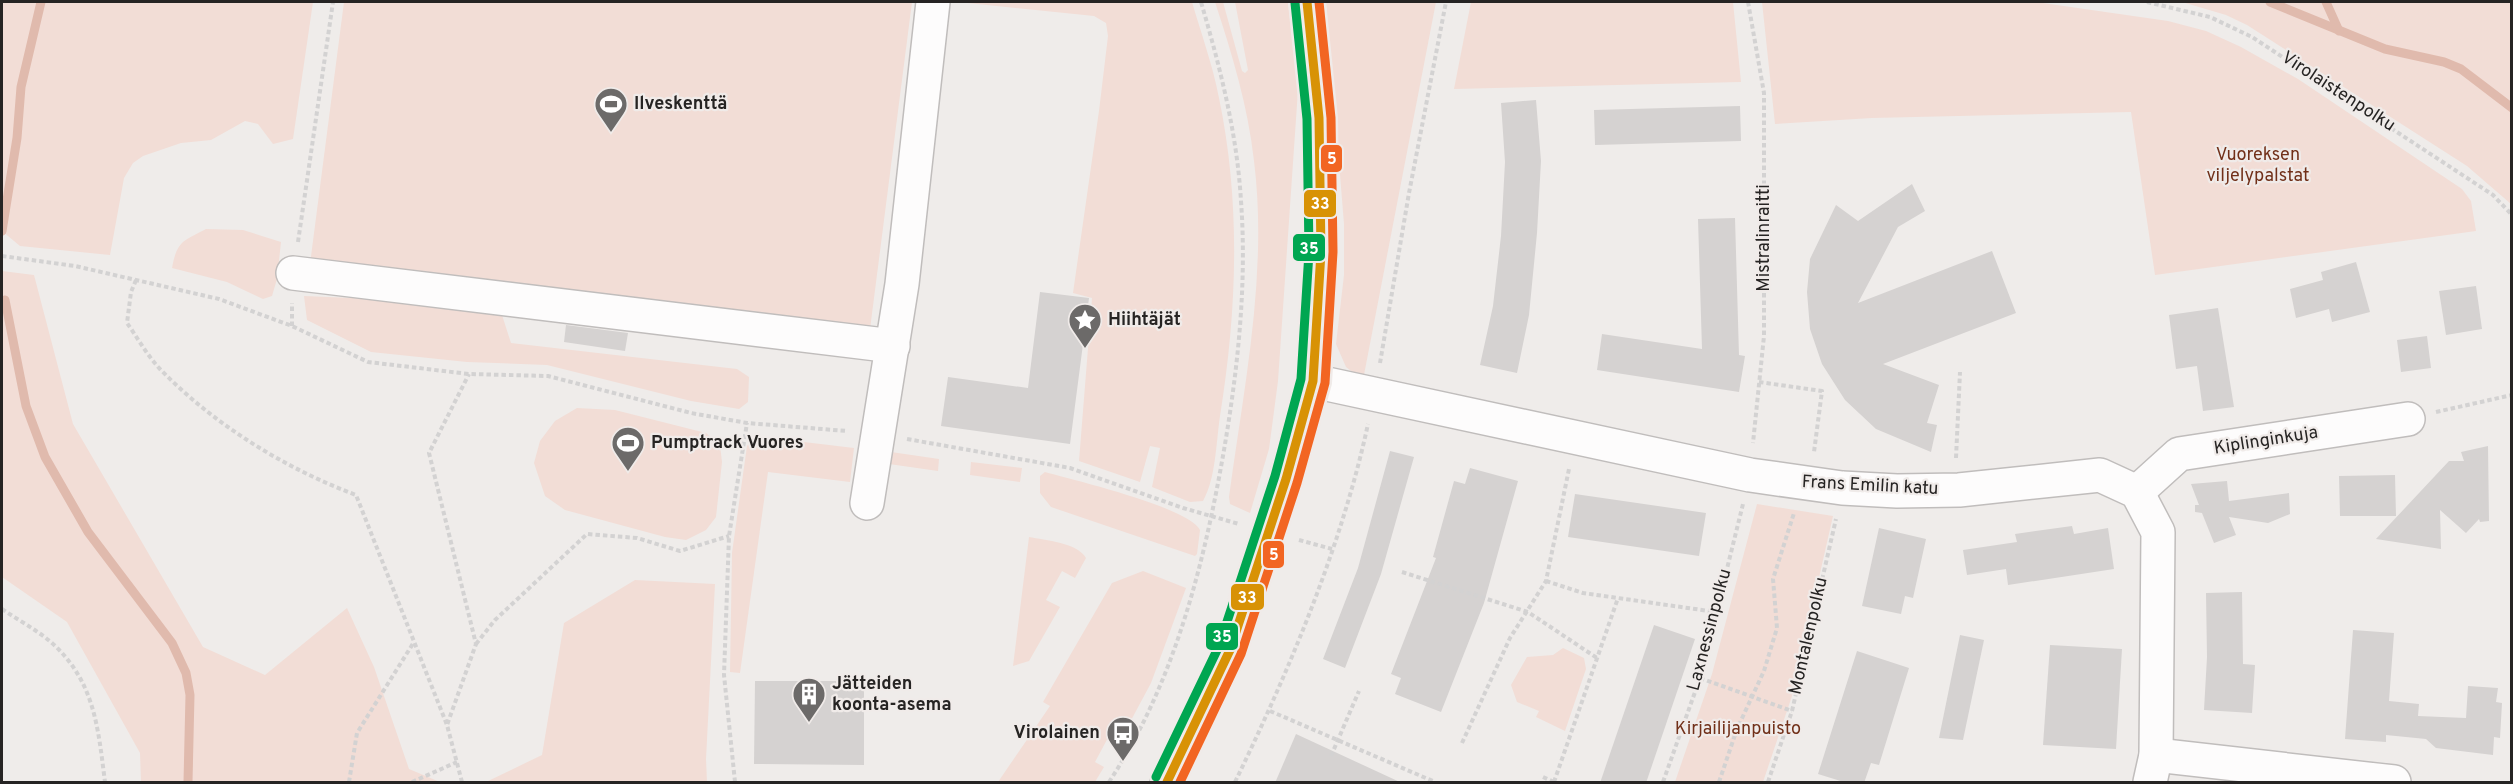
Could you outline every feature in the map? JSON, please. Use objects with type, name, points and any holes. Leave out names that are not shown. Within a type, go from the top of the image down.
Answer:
[{"type":"main road","points":[[1167,783],[1230,651],[1286,479],[1312,381],[1321,252],[1319,118],[1307,2]]},
{"type":"street","points":[[867,503],[893,346],[933,2]]},
{"type":"street","points":[[293,273],[893,346]]},
{"type":"street","name":"Frans Emilin katu","points":[[1312,381],[1750,475],[1842,488],[1897,491],[1959,490],[2100,475],[2138,492]]},
{"type":"street","name":"Kiplinginkuja","points":[[2138,492],[2179,454],[2408,419]]},
{"type":"street","points":[[2138,492],[2158,532],[2153,769],[2394,782]]},
{"type":"path","points":[[293,273],[333,2]]},
{"type":"path","points":[[1109,783],[1123,762],[1167,664],[1199,574],[1213,516],[1239,338],[1242,202],[1231,119],[1201,2]]},
{"type":"path","name":"Mistralinraitti","points":[[1748,2],[1764,93],[1764,336],[1750,475]]},
{"type":"path","name":"Virolaistenpolku","points":[[2147,2],[2210,17],[2252,37],[2493,195],[2511,214]]},
{"type":"path","points":[[2,256],[75,266],[219,299],[292,326],[368,362],[469,374],[548,376],[691,413],[747,423],[878,434],[1070,468],[1213,516]]},
{"type":"path","points":[[136,280],[131,292],[127,323],[158,367],[208,414],[311,478],[356,495],[447,725],[462,783]]},
{"type":"path","points":[[1955,460],[1960,372]]},
{"type":"path","points":[[469,374],[429,453],[476,644]]},
{"type":"path","points":[[1759,382],[1822,391],[1812,461]]},
{"type":"path","points":[[2408,419],[2511,395]]},
{"type":"path","points":[[735,783],[724,675],[729,536],[747,423]]},
{"type":"path","points":[[1462,742],[1510,638],[1546,581],[1569,465]]},
{"type":"path","name":"Laxnessinpolku","points":[[1663,783],[1700,678],[1750,475]]},
{"type":"path","name":"Montalenpolku","points":[[1768,783],[1792,711],[1842,488]]},
{"type":"path","points":[[1719,783],[1732,741],[1764,671],[1777,628],[1773,579],[1795,511]]},
{"type":"path","points":[[447,725],[476,644],[495,620],[587,534],[637,538],[680,551],[729,536]]},
{"type":"path","points":[[1402,572],[1528,612],[1597,658]]},
{"type":"path","points":[[1546,581],[1583,592],[1716,612]]},
{"type":"path","points":[[1543,777],[1554,782],[1618,598]]},
{"type":"path","points":[[2,609],[50,641],[79,673],[96,717],[105,783]]},
{"type":"path","points":[[349,783],[357,733],[414,642]]},
{"type":"path","points":[[1700,678],[1792,711]]},
{"type":"path","points":[[1331,756],[1359,691]]},
{"type":"path","points":[[1270,711],[1436,783]]},
{"type":"path","points":[[412,783],[457,762]]},
{"type":"green space","points":[[2,2],[313,2],[293,139],[273,144],[258,124],[245,121],[211,140],[181,143],[143,156],[133,163],[124,178],[110,255],[20,246],[2,231]]},
{"type":"green space","name":"Ilveskenttä","points":[[344,2],[912,2],[869,337],[310,264]]},
{"type":"green space","points":[[958,2],[1192,2],[1219,98],[1226,138],[1231,178],[1234,257],[1226,376],[1211,482],[1203,501],[1190,502],[1152,487],[1160,448],[1150,446],[1140,482],[1079,461],[1092,298],[1073,293],[1099,111],[1108,36],[1106,23],[1094,16]]},
{"type":"green space","points":[[1215,2],[1223,2],[1242,71],[1245,73],[1248,70],[1235,2],[1288,2],[1298,90],[1278,381],[1269,449],[1250,513],[1230,504],[1229,497],[1252,329],[1258,245],[1258,203],[1244,100]]},
{"type":"green space","points":[[1326,2],[1436,2],[1363,380],[1346,367],[1336,344],[1344,275],[1344,224]]},
{"type":"green space","points":[[1471,2],[1733,2],[1741,82],[1454,89]]},
{"type":"green space","name":"Vuoreksen viljelypalstat","points":[[1762,2],[2036,2],[2168,21],[2206,31],[2241,47],[2298,79],[2462,189],[2471,201],[2476,231],[2155,275],[2131,112],[1872,118],[1775,124]]},
{"type":"green space","points":[[2182,2],[2511,2],[2511,204],[2467,166],[2247,25],[2226,15]]},
{"type":"green space","points":[[206,229],[243,230],[281,242],[277,279],[272,296],[263,299],[227,282],[172,268],[176,252],[183,242]]},
{"type":"green space","points":[[2,271],[34,275],[73,424],[203,647],[265,675],[347,608],[374,667],[409,769],[440,782],[141,782],[140,753],[67,622],[2,577]]},
{"type":"green space","points":[[304,296],[400,300],[502,315],[511,343],[737,369],[749,377],[748,402],[739,409],[691,401],[547,365],[467,362],[371,352],[307,320]]},
{"type":"green space","name":"Pumptrack Vuores","points":[[577,408],[615,410],[706,433],[720,445],[722,462],[716,517],[706,530],[686,540],[665,537],[565,510],[545,496],[534,463],[540,441],[555,421]]},
{"type":"green space","points":[[754,436],[854,448],[850,482],[768,472],[740,673],[730,672],[732,553],[747,446]]},
{"type":"green space","points":[[891,452],[939,459],[938,471],[889,464]]},
{"type":"green space","points":[[971,462],[1022,468],[1020,482],[970,475]]},
{"type":"green space","points":[[1045,472],[1128,495],[1175,512],[1191,521],[1200,530],[1197,554],[1195,556],[1051,507],[1040,493],[1040,476]]},
{"type":"green space","name":"Kirjailijanpuisto","points":[[1757,504],[1833,516],[1792,696],[1763,782],[1675,782],[1712,674]]},
{"type":"green space","points":[[1029,537],[1069,546],[1086,558],[1075,578],[1062,571],[1046,600],[1060,607],[1029,661],[1013,666]]},
{"type":"green space","points":[[1143,571],[1186,588],[1151,683],[1121,739],[1110,734],[1095,762],[1104,767],[1095,782],[998,782],[1050,706],[1043,702],[1112,583]]},
{"type":"green space","points":[[635,580],[715,584],[706,759],[707,782],[486,782],[542,755],[564,623]]},
{"type":"green space","points":[[1563,648],[1584,658],[1586,669],[1565,731],[1536,717],[1539,711],[1517,702],[1511,685],[1527,657],[1553,655]]},
{"type":"building","points":[[1536,100],[1541,161],[1537,233],[1529,315],[1517,373],[1480,365],[1493,306],[1501,236],[1505,162],[1501,103]]},
{"type":"building","points":[[1740,106],[1741,141],[1595,145],[1594,110]]},
{"type":"building","points":[[1912,184],[1925,211],[1898,227],[1858,303],[1992,251],[2016,313],[1883,364],[1939,385],[1927,423],[1937,425],[1931,452],[1876,429],[1845,400],[1822,364],[1810,329],[1807,292],[1810,259],[1836,205],[1858,221]]},
{"type":"building","points":[[1735,218],[1739,355],[1745,356],[1739,392],[1597,370],[1602,334],[1702,349],[1698,219]]},
{"type":"building","points":[[2356,262],[2370,312],[2332,322],[2329,309],[2296,318],[2290,289],[2323,280],[2321,272]]},
{"type":"building","points":[[2476,286],[2482,329],[2446,335],[2439,291]]},
{"type":"building","points":[[1040,292],[1089,298],[1070,444],[941,426],[948,377],[1028,388]]},
{"type":"building","points":[[2218,308],[2234,407],[2203,411],[2197,366],[2176,369],[2169,315]]},
{"type":"building","points":[[566,325],[628,333],[625,351],[564,342]]},
{"type":"building","points":[[2427,336],[2431,368],[2401,372],[2397,340]]},
{"type":"building","points":[[2488,446],[2489,521],[2480,522],[2479,519],[2466,533],[2440,510],[2441,549],[2376,539],[2449,461],[2464,461],[2461,452]]},
{"type":"building","points":[[1390,451],[1414,457],[1381,574],[1345,668],[1323,659],[1358,568]]},
{"type":"building","points":[[1470,468],[1518,481],[1484,603],[1441,712],[1395,694],[1401,678],[1391,674],[1436,558],[1433,557],[1454,481],[1465,484]]},
{"type":"building","points":[[2395,475],[2396,516],[2340,516],[2339,476]]},
{"type":"building","points":[[2227,481],[2229,501],[2289,493],[2290,514],[2268,523],[2229,517],[2236,535],[2214,543],[2202,513],[2195,512],[2195,505],[2199,505],[2191,484]]},
{"type":"building","points":[[1575,494],[1706,513],[1699,556],[1568,537]]},
{"type":"building","points":[[2072,526],[2074,534],[2108,528],[2114,569],[2008,585],[2006,569],[1967,575],[1963,550],[2017,542],[2015,534]]},
{"type":"building","points":[[1879,528],[1926,539],[1913,598],[1905,596],[1901,614],[1862,606]]},
{"type":"building","points":[[2242,592],[2243,664],[2255,665],[2252,713],[2204,710],[2207,657],[2206,593]]},
{"type":"building","points":[[1654,625],[1695,639],[1646,783],[1600,783]]},
{"type":"building","points":[[2353,630],[2394,633],[2389,701],[2419,704],[2418,716],[2466,718],[2468,686],[2498,688],[2496,702],[2502,703],[2500,738],[2494,737],[2493,755],[2436,748],[2426,739],[2386,735],[2386,742],[2345,739]]},
{"type":"building","points":[[1960,635],[1984,640],[1963,740],[1939,738]]},
{"type":"building","points":[[2050,645],[2122,649],[2116,749],[2043,745]]},
{"type":"building","points":[[1857,651],[1909,668],[1879,765],[1871,763],[1864,783],[1847,783],[1818,774]]},
{"type":"building","name":"Jätteiden koonta-asema","points":[[755,681],[864,681],[864,765],[754,764]]},
{"type":"building","points":[[1296,734],[1402,783],[1275,783]]},
{"type":"waterway","points":[[2,231],[17,138],[21,87],[41,2]]},
{"type":"waterway","points":[[2270,2],[2385,49],[2444,62],[2461,69],[2512,108]]},
{"type":"waterway","points":[[2326,2],[2339,31]]},
{"type":"waterway","points":[[5,300],[26,406],[45,457],[88,532],[172,643],[186,673],[190,695],[188,782]]},
{"type":"transit line","name":"33","points":[[1167,782],[1230,650],[1286,479],[1313,381],[1321,252],[1319,118],[1307,2]]},
{"type":"transit line","name":"5","points":[[1180,782],[1241,654],[1297,483],[1325,383],[1333,252],[1331,118],[1319,2]]},
{"type":"transit line","name":"35","points":[[1156,777],[1219,646],[1275,476],[1301,379],[1309,252],[1307,119],[1295,3]]},
{"type":"place","name":"Ilveskenttä","points":[[611,133]]},
{"type":"place","name":"Hiihtäjät","points":[[1085,349]]},
{"type":"place","name":"Pumptrack Vuores","points":[[628,472]]},
{"type":"place","name":"Jätteiden koonta-asema","points":[[809,723]]},
{"type":"place","name":"Virolainen","points":[[1123,762]]}]
